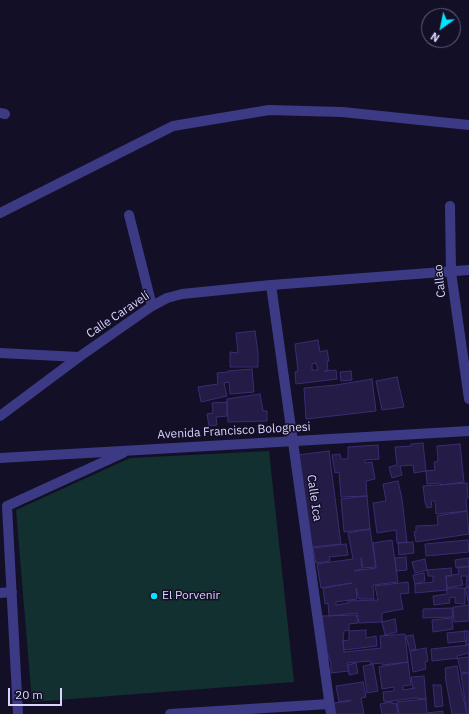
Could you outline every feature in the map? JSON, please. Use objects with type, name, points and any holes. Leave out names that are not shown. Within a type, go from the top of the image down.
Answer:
[{"type":"street","points":[[0,213],[173,126],[268,110],[342,112],[469,125]]},
{"type":"street","name":"Callao","points":[[450,206],[452,272],[469,400]]},
{"type":"street","points":[[129,214],[152,306]]},
{"type":"street","name":"Calle Caravelí","points":[[0,416],[79,357],[152,306],[167,298],[182,294],[270,285],[469,270]]},
{"type":"street","name":"Calle Ica","points":[[270,285],[330,709]]},
{"type":"street","points":[[0,353],[79,357]]},
{"type":"street","name":"Avenida Francisco Bolognesi","points":[[0,458],[469,431]]},
{"type":"street","points":[[18,714],[7,506],[129,450]]},
{"type":"street","points":[[0,593],[12,592]]},
{"type":"street","points":[[170,714],[330,709]]},
{"type":"green space","name":"El Porvenir","points":[[269,451],[294,682],[32,702],[16,510],[130,458]]},
{"type":"building","points":[[255,331],[258,367],[230,367],[230,352],[238,353],[236,333]]},
{"type":"building","points":[[318,340],[320,352],[327,350],[329,361],[327,361],[328,371],[336,370],[337,379],[296,384],[295,372],[298,371],[295,344]],"holes":[[[316,363],[318,370],[312,370],[312,364]]]},
{"type":"building","points":[[252,369],[254,392],[230,394],[229,382],[224,383],[227,396],[201,402],[198,387],[218,384],[217,373]]},
{"type":"building","points":[[351,371],[352,380],[341,381],[340,372]]},
{"type":"building","points":[[397,377],[404,407],[382,410],[376,381]]},
{"type":"building","points":[[372,379],[376,411],[306,419],[304,388],[336,385]]},
{"type":"building","points":[[260,394],[263,411],[267,411],[267,421],[228,422],[227,399]]},
{"type":"building","points":[[227,402],[227,416],[216,417],[217,425],[209,426],[207,414],[213,413],[212,403]]},
{"type":"building","points":[[423,443],[426,471],[414,473],[413,465],[400,466],[402,475],[392,478],[389,467],[397,465],[395,447],[411,446],[411,444]]},
{"type":"building","points":[[460,444],[464,482],[441,485],[440,483],[427,484],[426,471],[435,470],[434,462],[438,461],[437,446]]},
{"type":"building","points":[[378,445],[379,459],[365,460],[365,463],[372,462],[375,479],[366,481],[367,496],[341,497],[339,472],[335,473],[332,455],[340,454],[341,459],[348,459],[348,447]]},
{"type":"building","points":[[329,451],[341,544],[311,547],[298,455]]},
{"type":"building","points":[[398,481],[402,499],[407,542],[397,543],[396,530],[377,533],[373,503],[386,501],[383,484]]},
{"type":"building","points":[[467,483],[467,511],[436,514],[435,501],[431,501],[432,507],[427,508],[423,486]]},
{"type":"building","points":[[367,496],[370,529],[344,532],[341,499]]},
{"type":"building","points":[[467,511],[469,534],[416,542],[414,532],[416,531],[416,526],[438,525],[437,516]]},
{"type":"building","points":[[370,529],[376,564],[373,543],[392,540],[398,582],[373,585],[374,599],[359,599],[356,588],[357,599],[336,602],[336,605],[348,603],[348,601],[378,600],[375,586],[408,582],[409,593],[400,594],[403,609],[382,613],[382,622],[359,623],[357,613],[329,616],[328,603],[325,604],[323,588],[352,583],[321,588],[317,564],[353,559],[348,533]],"holes":[[[361,558],[363,568],[376,568],[354,571],[362,569]]]},
{"type":"building","points":[[468,540],[469,552],[426,556],[425,544]]},
{"type":"building","points":[[413,542],[414,553],[399,555],[398,543]]},
{"type":"building","points":[[346,544],[348,555],[329,557],[330,561],[316,563],[313,548]]},
{"type":"building","points":[[406,557],[407,570],[396,571],[395,558]]},
{"type":"building","points":[[469,558],[469,566],[456,568],[455,560]]},
{"type":"building","points":[[425,559],[427,570],[415,573],[412,562]]},
{"type":"building","points":[[458,567],[469,567],[469,587],[466,586],[467,576],[461,576],[463,585],[447,588],[446,576],[459,574]]},
{"type":"building","points":[[451,568],[452,576],[446,576],[447,590],[415,593],[415,584],[433,582],[433,576],[428,576],[427,570]]},
{"type":"building","points":[[424,573],[425,581],[415,584],[413,575]]},
{"type":"building","points":[[469,587],[469,605],[465,588]]},
{"type":"building","points":[[447,588],[465,588],[465,604],[455,603],[455,597],[449,598],[450,603],[434,605],[433,596],[447,594]]},
{"type":"building","points":[[469,605],[469,621],[454,622],[453,607]]},
{"type":"building","points":[[452,608],[453,617],[423,618],[423,609]]},
{"type":"building","points":[[356,615],[358,623],[349,624],[349,630],[344,631],[344,652],[381,648],[380,636],[405,634],[408,662],[382,665],[382,663],[371,664],[370,661],[347,663],[349,671],[331,673],[331,664],[327,652],[322,616]]},
{"type":"building","points":[[452,618],[453,629],[433,632],[432,620]]},
{"type":"building","points":[[395,619],[397,632],[385,635],[382,622]]},
{"type":"building","points":[[366,630],[366,638],[376,636],[377,646],[344,650],[343,641],[349,640],[349,631]]},
{"type":"building","points":[[464,631],[469,631],[469,644],[466,645]]},
{"type":"building","points":[[466,631],[467,641],[448,643],[447,633]]},
{"type":"building","points":[[413,635],[416,649],[410,651],[406,636]]},
{"type":"building","points":[[469,645],[469,657],[432,661],[431,649]]},
{"type":"building","points":[[426,648],[428,661],[425,662],[426,669],[413,672],[410,651]]},
{"type":"building","points":[[469,653],[469,672],[461,673],[457,656]]},
{"type":"building","points":[[408,662],[411,685],[403,686],[403,690],[415,688],[413,688],[411,677],[424,676],[426,699],[415,698],[384,702],[383,692],[394,691],[394,687],[382,689],[379,667]]},
{"type":"building","points":[[356,663],[358,673],[349,675],[348,665]]},
{"type":"building","points":[[373,664],[378,691],[367,693],[363,666]]},
{"type":"building","points":[[457,666],[467,714],[452,714],[445,676],[445,668]]},
{"type":"building","points":[[469,673],[469,714],[467,714],[461,674]]},
{"type":"building","points":[[363,682],[366,697],[361,698],[364,714],[335,714],[334,703],[351,701],[339,702],[336,686]]},
{"type":"building","points":[[433,685],[441,685],[443,706],[435,707]]},
{"type":"building","points":[[426,699],[427,713],[443,711],[443,714],[399,714],[397,702]]},
{"type":"building","points":[[392,702],[392,704],[396,703],[398,714],[382,714],[380,704]]},
{"type":"place","name":"El Porvenir","points":[[154,596]]}]
